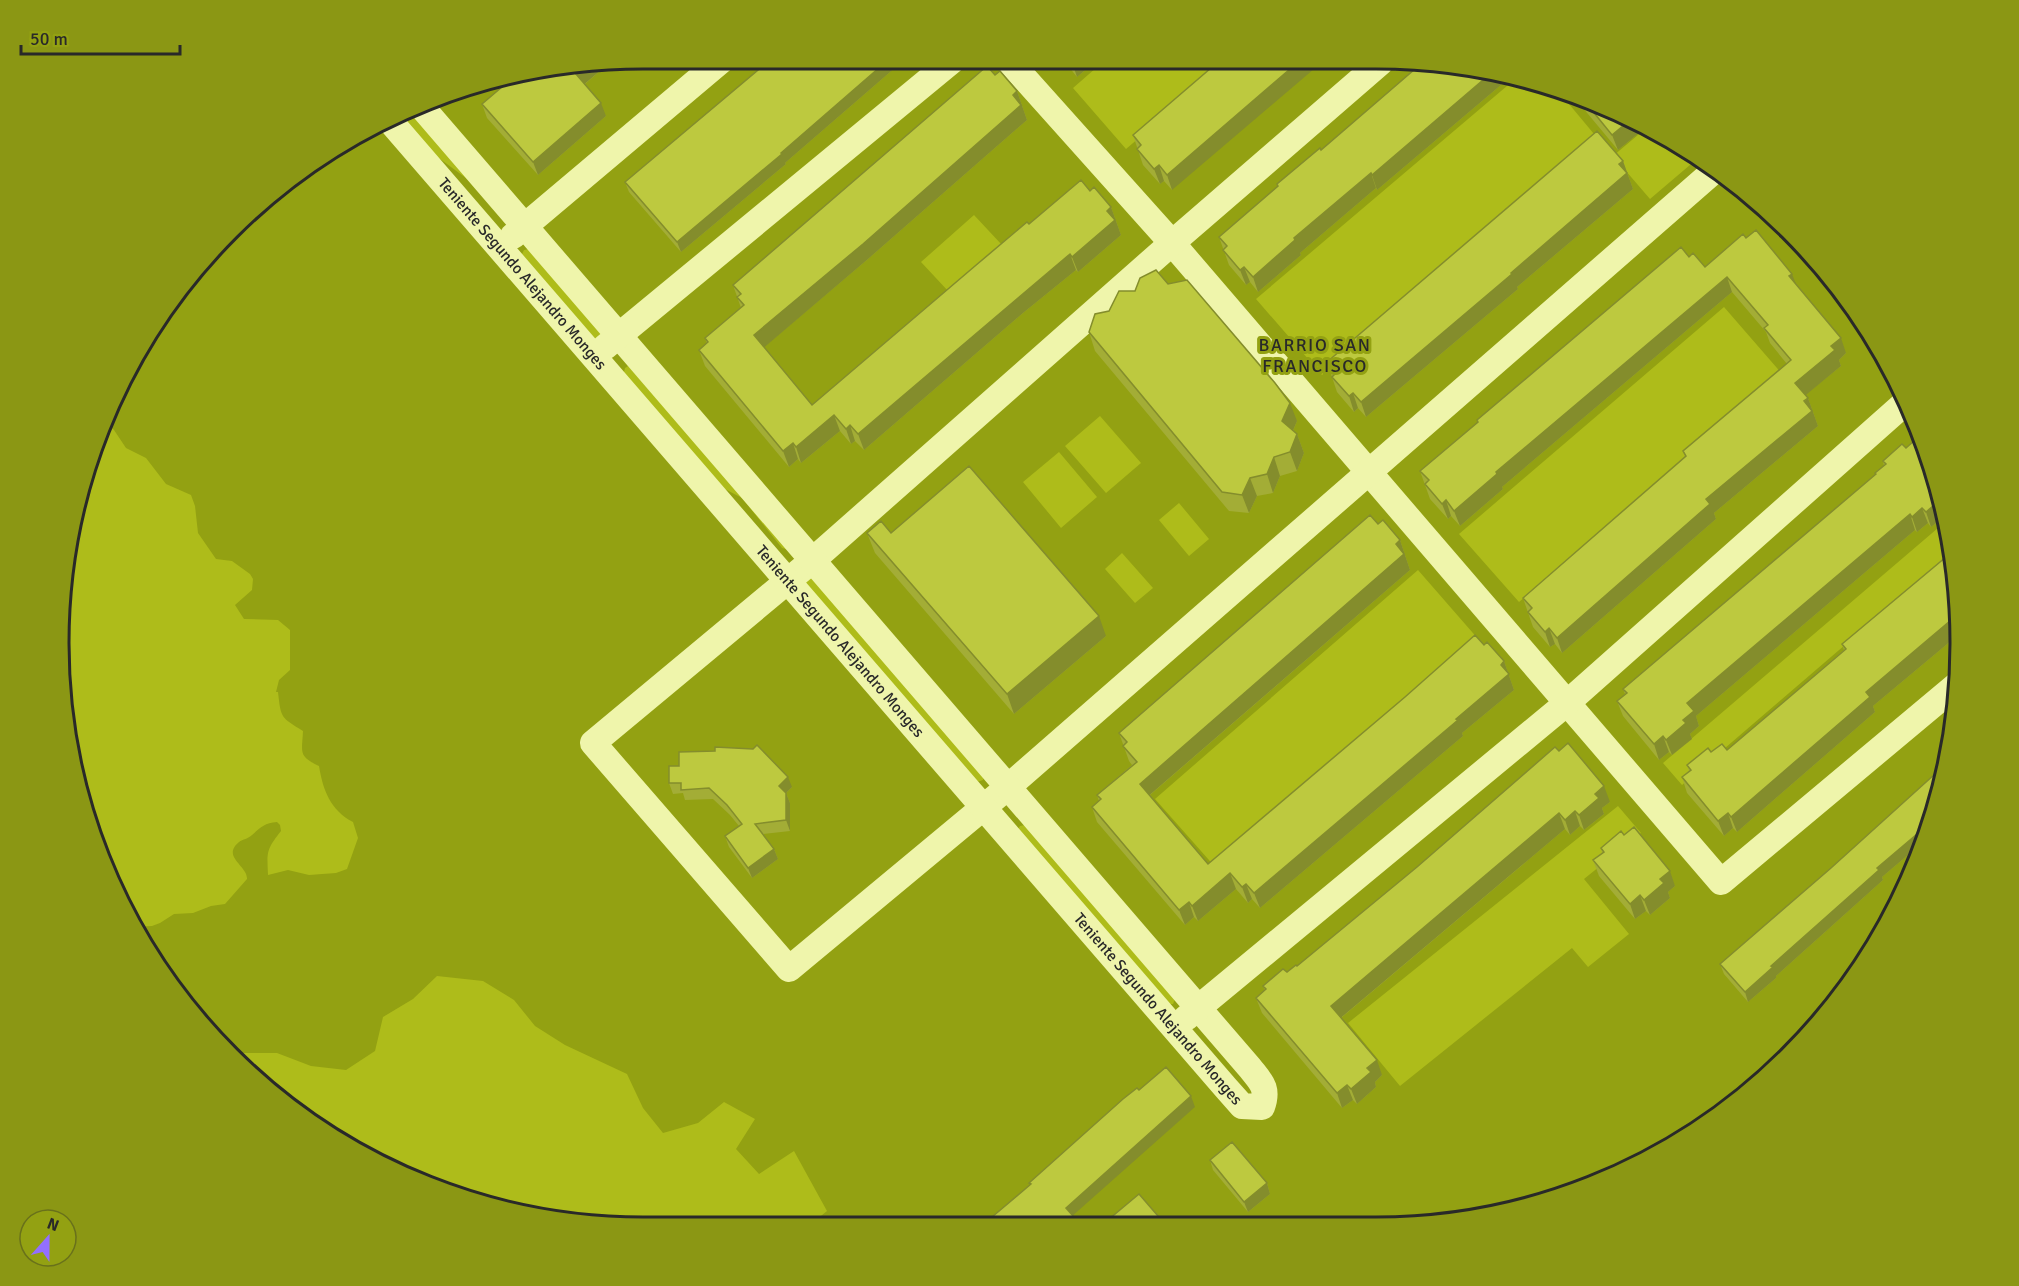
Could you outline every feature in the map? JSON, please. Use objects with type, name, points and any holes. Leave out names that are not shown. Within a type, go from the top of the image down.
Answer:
[{"type":"street","points":[[501,249],[524,225],[711,69]]},
{"type":"street","points":[[594,357],[943,69]]},
{"type":"street","points":[[1016,69],[1172,243],[1720,882],[1948,692]]},
{"type":"street","points":[[1373,69],[813,560],[593,743],[789,969],[984,808],[1708,176]]},
{"type":"street","name":"Teniente Segundo Alejandro Monges","points":[[394,126],[1226,1088],[1242,1106],[1262,1107],[1266,1096],[1263,1085],[1250,1068],[426,112]]},
{"type":"street","points":[[1174,1028],[1567,703],[1899,407]]},
{"type":"green space","points":[[1095,69],[1220,69],[1126,149],[1073,88]]},
{"type":"green space","points":[[1508,85],[1567,101],[1599,140],[1322,375],[1256,299]]},
{"type":"green space","points":[[416,116],[470,181],[436,156],[405,121]]},
{"type":"green space","points":[[1640,133],[1691,164],[1650,199],[1613,156]]},
{"type":"green space","points":[[974,215],[1002,245],[949,292],[921,262]]},
{"type":"green space","points":[[529,249],[603,333],[597,341],[521,256],[524,250]]},
{"type":"green space","points":[[1724,307],[1784,376],[1519,602],[1459,534]]},
{"type":"green space","points":[[628,366],[787,547],[786,549],[782,548],[742,498],[721,487],[623,376]]},
{"type":"green space","points":[[1100,416],[1141,463],[1106,493],[1065,446]]},
{"type":"green space","points":[[111,427],[126,448],[146,458],[166,484],[191,495],[195,506],[198,533],[216,559],[232,561],[250,574],[253,579],[252,590],[235,605],[244,619],[278,620],[290,630],[290,670],[279,680],[276,692],[278,692],[281,713],[290,723],[303,731],[304,756],[319,766],[329,798],[339,812],[353,822],[358,838],[347,869],[336,873],[309,875],[288,870],[268,875],[268,852],[281,831],[277,822],[269,823],[234,847],[234,857],[244,870],[247,879],[225,904],[211,906],[193,913],[174,914],[152,926],[144,926],[128,897],[99,828],[80,755],[70,681],[70,605],[80,531],[99,458]]},
{"type":"green space","points":[[1059,452],[1097,497],[1061,528],[1023,482]]},
{"type":"green space","points":[[1179,503],[1209,539],[1189,556],[1159,520]]},
{"type":"green space","points":[[1938,528],[1944,560],[1682,785],[1663,763]]},
{"type":"green space","points":[[1122,553],[1153,588],[1135,603],[1105,569]]},
{"type":"green space","points":[[1418,570],[1479,640],[1216,868],[1155,799]]},
{"type":"green space","points":[[812,578],[984,777],[983,780],[977,782],[806,586],[806,579]]},
{"type":"green space","points":[[1618,806],[1641,833],[1584,879],[1629,934],[1588,967],[1572,948],[1400,1086],[1348,1023]]},
{"type":"green space","points":[[1025,825],[1175,999],[1173,1004],[1169,1004],[1018,829]]},
{"type":"green space","points":[[437,976],[483,981],[514,1000],[535,1026],[565,1045],[627,1074],[643,1108],[663,1133],[698,1123],[724,1102],[755,1119],[736,1149],[759,1174],[794,1151],[827,1211],[820,1217],[605,1216],[531,1206],[494,1197],[458,1187],[423,1173],[356,1140],[294,1098],[241,1053],[277,1053],[311,1066],[346,1070],[375,1051],[383,1017],[413,999]]},
{"type":"building","points":[[759,69],[878,69],[782,154],[677,242],[625,182]]},
{"type":"building","points":[[984,69],[990,69],[995,75],[1000,71],[1017,91],[1013,95],[1021,105],[863,244],[754,335],[812,405],[1027,222],[1029,224],[1081,180],[1090,191],[1094,187],[1111,207],[1107,211],[1115,220],[1072,257],[1070,254],[858,434],[850,425],[846,429],[834,415],[796,447],[793,443],[783,451],[699,350],[708,342],[705,338],[744,305],[737,297],[741,294],[733,285]]},
{"type":"building","points":[[1210,69],[1290,69],[1167,175],[1159,165],[1154,169],[1137,149],[1141,145],[1133,135]]},
{"type":"building","points":[[1414,70],[1484,79],[1294,238],[1295,240],[1253,277],[1244,267],[1240,270],[1223,250],[1227,246],[1219,237],[1278,186],[1277,184],[1320,148],[1321,150]]},
{"type":"building","points":[[577,73],[601,103],[533,162],[482,104],[502,87]]},
{"type":"building","points":[[1593,112],[1624,125],[1612,135]]},
{"type":"building","points":[[1597,131],[1623,161],[1619,164],[1627,173],[1361,402],[1353,393],[1349,396],[1332,377],[1336,373],[1327,362]]},
{"type":"building","points":[[1756,230],[1792,274],[1789,276],[1841,338],[1831,346],[1835,350],[1795,383],[1808,398],[1804,401],[1812,411],[1706,499],[1710,504],[1557,638],[1549,628],[1545,632],[1528,612],[1532,608],[1523,598],[1686,456],[1683,451],[1791,360],[1764,328],[1768,325],[1727,277],[1496,472],[1497,474],[1454,511],[1446,500],[1442,504],[1425,484],[1429,480],[1420,471],[1681,247],[1689,257],[1693,253],[1705,267],[1743,234],[1746,238]]},
{"type":"building","points":[[1156,270],[1168,284],[1187,280],[1290,403],[1282,421],[1297,434],[1290,452],[1274,457],[1267,474],[1250,478],[1242,495],[1222,492],[1089,332],[1095,314],[1109,311],[1119,291],[1135,291],[1140,278]]},
{"type":"building","points":[[1913,441],[1933,506],[1926,512],[1922,508],[1912,517],[1910,514],[1687,703],[1694,711],[1683,720],[1686,723],[1666,740],[1663,736],[1654,744],[1617,701],[1627,693],[1623,689],[1876,474],[1886,464],[1883,461],[1902,444],[1906,448]]},
{"type":"building","points":[[969,466],[1099,616],[1007,694],[867,533],[881,521],[891,533]]},
{"type":"building","points":[[1370,515],[1378,524],[1383,520],[1400,540],[1396,544],[1404,554],[1140,784],[1208,864],[1475,635],[1484,645],[1487,642],[1504,661],[1501,665],[1509,674],[1254,893],[1246,884],[1242,887],[1230,873],[1192,906],[1189,902],[1179,910],[1092,807],[1101,799],[1097,795],[1137,762],[1123,746],[1127,742],[1119,733]]},
{"type":"building","points":[[1944,559],[1949,621],[1866,692],[1870,697],[1731,817],[1728,813],[1718,821],[1682,777],[1691,770],[1687,765],[1708,748],[1711,752],[1722,744],[1727,750],[1846,649],[1842,644]]},
{"type":"building","points":[[1568,743],[1604,786],[1595,794],[1599,798],[1579,815],[1575,811],[1565,820],[1559,813],[1331,1006],[1377,1060],[1367,1068],[1371,1072],[1351,1089],[1347,1085],[1337,1093],[1256,998],[1266,989],[1263,986],[1283,969],[1287,972],[1297,966],[1417,867],[1555,747],[1559,751]]},
{"type":"building","points":[[757,745],[788,777],[779,786],[786,793],[786,820],[755,824],[774,849],[748,868],[725,836],[742,824],[709,788],[681,790],[681,783],[669,783],[669,766],[679,766],[679,752],[715,751],[715,747],[753,749]]},
{"type":"building","points":[[1934,775],[1918,833],[1877,868],[1879,870],[1745,992],[1720,964]]},
{"type":"building","points":[[1634,827],[1670,871],[1660,879],[1664,883],[1644,900],[1640,895],[1630,904],[1593,860],[1604,852],[1601,848],[1621,831],[1624,835]]},
{"type":"building","points":[[1166,1067],[1191,1096],[1066,1208],[1074,1217],[992,1217],[1123,1099],[1137,1088],[1139,1090]]},
{"type":"building","points":[[1232,1142],[1267,1183],[1244,1202],[1210,1160]]},
{"type":"building","points":[[1139,1194],[1158,1216],[1157,1217],[1112,1217]]},
{"type":"district","name":"BARRIO SAN FRANCISCO","points":[[1315,355]]}]
